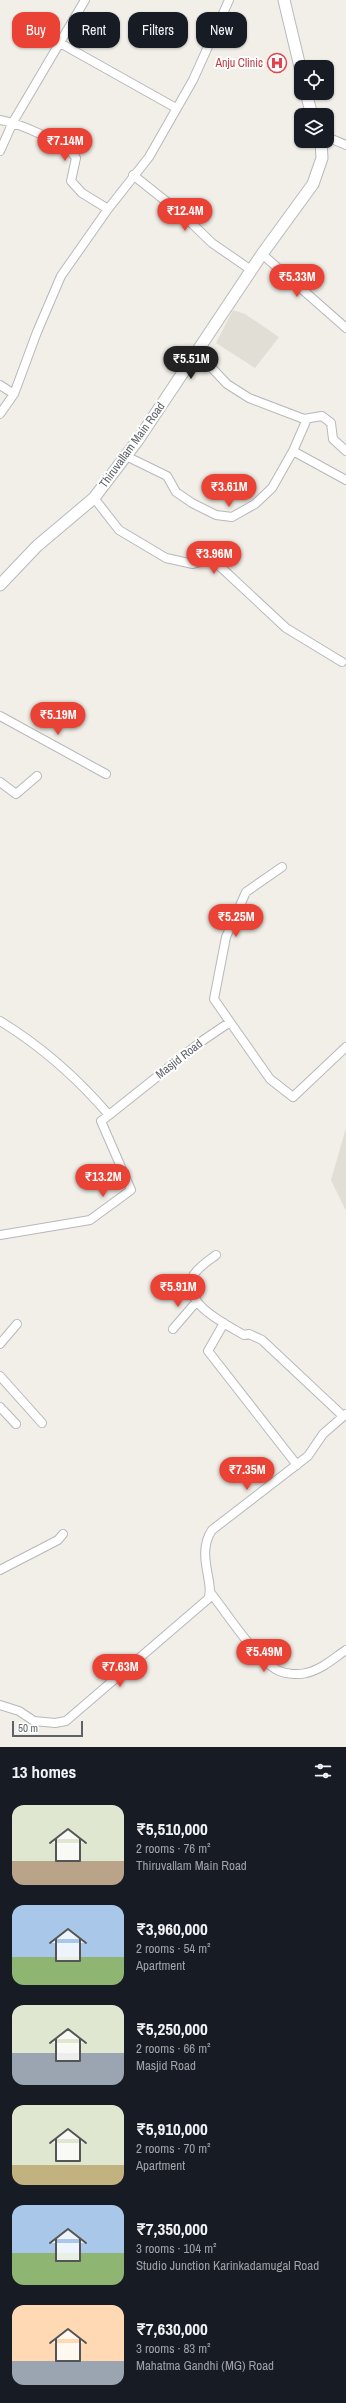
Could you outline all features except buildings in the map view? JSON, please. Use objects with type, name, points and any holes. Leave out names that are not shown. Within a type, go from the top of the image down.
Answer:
[{"type":"main road","points":[[284,0],[298,60]]},
{"type":"main road","name":"Thiruvallam Main Road","points":[[0,585],[37,546],[94,498],[126,456],[262,254],[313,184],[322,158],[321,148]]},
{"type":"street","points":[[85,0],[60,43],[176,108]]},
{"type":"street","points":[[0,414],[14,394],[37,332],[61,276],[133,175],[149,157],[196,73],[229,0]]},
{"type":"street","points":[[0,151],[13,122],[57,48]]},
{"type":"street","points":[[0,120],[13,122],[68,149],[73,154],[75,164],[71,181],[82,193],[108,209]]},
{"type":"street","points":[[334,140],[346,145]]},
{"type":"street","points":[[133,175],[182,214],[212,243],[251,270]]},
{"type":"street","points":[[262,254],[346,328]]},
{"type":"street","points":[[193,355],[211,367],[221,379],[237,392],[307,419],[320,415],[330,422],[333,439],[346,451]]},
{"type":"street","points":[[0,385],[14,394]]},
{"type":"street","points":[[126,456],[167,476],[176,492],[204,511],[226,518],[244,511],[268,493],[293,451],[307,419]]},
{"type":"street","points":[[293,451],[346,480]]},
{"type":"street","points":[[94,498],[119,530],[166,558],[193,564],[212,559],[286,628],[342,662]]},
{"type":"street","points":[[0,716],[106,774]]},
{"type":"street","points":[[0,782],[16,794],[37,776]]},
{"type":"street","points":[[282,867],[246,892],[226,936],[214,999],[270,1079],[293,1097],[346,1047]]},
{"type":"street","points":[[0,1021],[30,1040],[92,1096],[109,1115],[101,1121],[130,1190],[90,1220],[0,1235]]},
{"type":"street","name":"Masjid Road","points":[[109,1115],[202,1041],[230,1022]]},
{"type":"street","points":[[0,1706],[19,1711],[34,1721],[56,1724],[66,1721],[209,1597],[210,1592],[205,1563],[208,1537],[212,1530],[308,1456],[323,1434],[344,1415],[262,1340],[250,1334],[244,1335],[209,1315],[197,1301],[193,1292],[192,1278],[216,1254]]},
{"type":"street","points":[[173,1329],[197,1301]]},
{"type":"street","points":[[224,1323],[208,1351],[297,1464]]},
{"type":"street","points":[[0,1344],[17,1324]]},
{"type":"street","points":[[0,1376],[42,1423]]},
{"type":"street","points":[[0,1406],[16,1424]]},
{"type":"street","points":[[0,1570],[58,1540],[63,1534]]},
{"type":"street","points":[[210,1592],[262,1658],[280,1671],[294,1674],[306,1673],[323,1666],[346,1650]]},
{"type":"shaded area","points":[[233,310],[245,314],[279,337],[255,368],[216,343]]},
{"type":"shaded area","points":[[346,1128],[346,1211],[331,1180]]},
{"type":"place","name":"Anju Clinic","points":[[277,63]]}]
